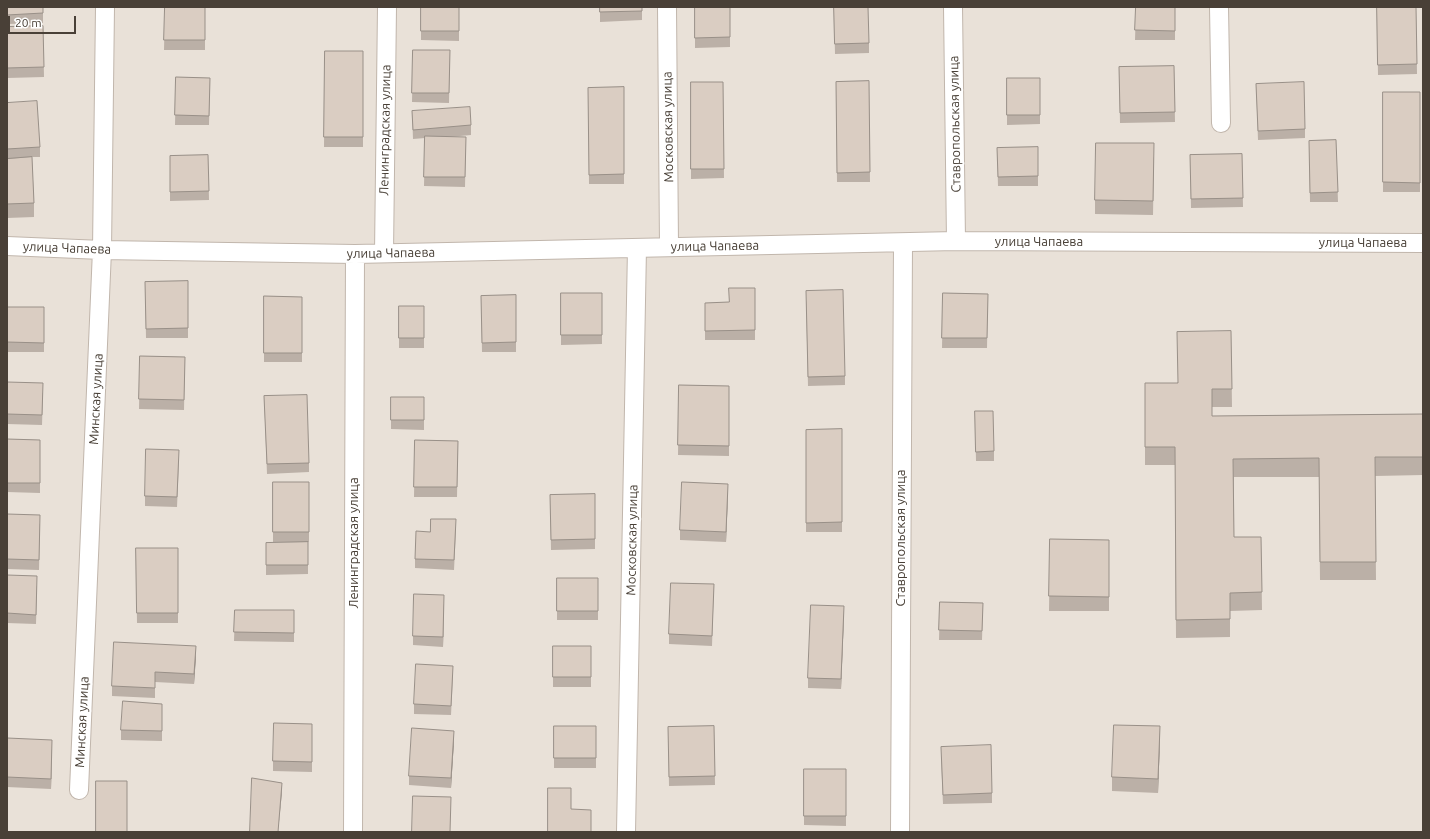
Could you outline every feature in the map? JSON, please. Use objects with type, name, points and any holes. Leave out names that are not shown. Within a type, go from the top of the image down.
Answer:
[{"type":"street","name":"Минская улица","points":[[79,790],[102,250],[105,7]]},
{"type":"street","name":"Ленинградская улица","points":[[384,252],[387,7]]},
{"type":"street","name":"Московская улица","points":[[667,7],[669,246]]},
{"type":"street","name":"Ставропольская улица","points":[[953,7],[956,241]]},
{"type":"street","points":[[1219,7],[1220,123]]},
{"type":"street","name":"улица Чапаева","points":[[7,246],[102,250],[355,254],[384,252],[637,248],[669,246],[903,244],[956,241],[1423,243]]},
{"type":"street","name":"Ставропольская улица","points":[[900,832],[903,244]]},
{"type":"street","name":"Московская улица","points":[[626,832],[637,248]]},
{"type":"street","name":"Ленинградская улица","points":[[353,832],[355,254]]},
{"type":"shaded area","points":[[7,7],[1423,7],[1423,832],[7,832]]},
{"type":"building","points":[[7,7],[43,7],[43,13],[7,15]]},
{"type":"building","points":[[165,7],[205,7],[205,40],[164,40]]},
{"type":"building","points":[[421,7],[459,7],[459,31],[421,31]]},
{"type":"building","points":[[600,7],[642,7],[642,11],[600,12]]},
{"type":"building","points":[[695,7],[730,7],[730,37],[695,38]]},
{"type":"building","points":[[834,7],[868,7],[869,43],[835,44]]},
{"type":"building","points":[[1136,7],[1175,7],[1175,31],[1135,30]]},
{"type":"building","points":[[1377,7],[1416,7],[1417,64],[1378,65]]},
{"type":"building","points":[[43,26],[44,67],[7,68],[7,27]]},
{"type":"building","points":[[413,50],[450,50],[449,93],[412,93]]},
{"type":"building","points":[[325,51],[363,51],[363,137],[324,137]]},
{"type":"building","points":[[1174,66],[1175,112],[1120,113],[1119,67]]},
{"type":"building","points":[[176,77],[210,78],[209,116],[175,115]]},
{"type":"building","points":[[1007,78],[1040,78],[1040,115],[1007,115]]},
{"type":"building","points":[[869,81],[870,172],[837,173],[836,82]]},
{"type":"building","points":[[691,82],[723,82],[724,169],[691,169]]},
{"type":"building","points":[[1304,82],[1305,129],[1258,131],[1256,84]]},
{"type":"building","points":[[624,87],[624,174],[589,175],[588,88]]},
{"type":"building","points":[[1383,92],[1420,92],[1420,183],[1383,182]]},
{"type":"building","points":[[37,101],[40,147],[7,149],[7,103]]},
{"type":"building","points":[[470,107],[471,125],[413,130],[412,111]]},
{"type":"building","points":[[425,136],[466,137],[465,177],[424,177]]},
{"type":"building","points":[[1336,140],[1338,192],[1310,193],[1309,141]]},
{"type":"building","points":[[1096,143],[1154,143],[1153,201],[1095,200]]},
{"type":"building","points":[[1038,147],[1038,176],[998,177],[997,148]]},
{"type":"building","points":[[1242,154],[1243,198],[1191,199],[1190,155]]},
{"type":"building","points":[[208,155],[209,191],[170,192],[170,156]]},
{"type":"building","points":[[32,157],[34,203],[7,204],[7,159]]},
{"type":"building","points":[[188,281],[188,328],[146,329],[145,282]]},
{"type":"building","points":[[729,288],[755,288],[755,330],[705,331],[705,303],[729,302]]},
{"type":"building","points":[[843,290],[845,376],[808,377],[806,291]]},
{"type":"building","points":[[561,293],[602,293],[602,335],[561,335]]},
{"type":"building","points":[[943,293],[988,294],[987,338],[942,338]]},
{"type":"building","points":[[516,295],[516,342],[482,343],[481,296]]},
{"type":"building","points":[[264,296],[302,297],[302,353],[264,353]]},
{"type":"building","points":[[399,306],[424,306],[424,338],[399,338]]},
{"type":"building","points":[[7,307],[44,307],[44,343],[7,342]]},
{"type":"building","points":[[1231,331],[1232,389],[1212,389],[1212,416],[1423,414],[1423,457],[1375,457],[1376,562],[1320,562],[1319,458],[1233,459],[1234,537],[1261,537],[1262,592],[1230,593],[1230,619],[1176,620],[1175,447],[1145,447],[1145,383],[1178,383],[1177,332]]},
{"type":"building","points":[[140,356],[185,357],[184,400],[139,399]]},
{"type":"building","points":[[7,382],[43,383],[42,415],[7,414]]},
{"type":"building","points":[[679,385],[729,386],[729,446],[678,445]]},
{"type":"building","points":[[307,395],[309,463],[267,464],[264,396]]},
{"type":"building","points":[[391,397],[424,397],[424,420],[391,420]]},
{"type":"building","points":[[975,411],[993,411],[994,451],[976,452]]},
{"type":"building","points":[[842,429],[842,522],[806,523],[806,430]]},
{"type":"building","points":[[7,439],[40,440],[40,483],[7,483]]},
{"type":"building","points":[[415,440],[458,441],[457,487],[414,487]]},
{"type":"building","points":[[146,449],[179,450],[177,497],[145,496]]},
{"type":"building","points":[[273,482],[309,482],[309,532],[273,532]]},
{"type":"building","points":[[682,482],[728,484],[726,532],[680,530]]},
{"type":"building","points":[[595,494],[595,539],[551,540],[550,495]]},
{"type":"building","points":[[7,514],[40,515],[39,560],[7,559]]},
{"type":"building","points":[[431,519],[456,519],[454,560],[415,559],[416,531],[430,532]]},
{"type":"building","points":[[1050,539],[1109,540],[1109,597],[1049,596]]},
{"type":"building","points":[[308,542],[308,565],[266,565],[266,543]]},
{"type":"building","points":[[136,548],[178,548],[178,613],[137,613]]},
{"type":"building","points":[[7,575],[37,576],[36,615],[7,613]]},
{"type":"building","points":[[557,578],[598,578],[598,611],[557,611]]},
{"type":"building","points":[[671,583],[714,584],[712,636],[669,634]]},
{"type":"building","points":[[414,594],[444,595],[443,637],[413,636]]},
{"type":"building","points":[[940,602],[983,603],[982,631],[939,630]]},
{"type":"building","points":[[811,605],[844,606],[841,679],[808,678]]},
{"type":"building","points":[[235,610],[294,610],[294,633],[234,632]]},
{"type":"building","points":[[114,642],[196,646],[194,674],[155,672],[155,688],[112,686]]},
{"type":"building","points":[[553,646],[591,646],[591,677],[553,677]]},
{"type":"building","points":[[416,664],[453,666],[451,706],[414,704]]},
{"type":"building","points":[[123,701],[162,704],[162,731],[121,730]]},
{"type":"building","points":[[274,723],[312,724],[312,762],[273,761]]},
{"type":"building","points":[[1114,725],[1160,726],[1158,779],[1112,777]]},
{"type":"building","points":[[554,726],[596,726],[596,758],[554,758]]},
{"type":"building","points":[[714,726],[715,776],[669,777],[668,727]]},
{"type":"building","points":[[412,728],[454,731],[451,778],[409,776]]},
{"type":"building","points":[[7,738],[52,740],[51,779],[7,777]]},
{"type":"building","points":[[991,745],[992,793],[943,795],[941,747]]},
{"type":"building","points":[[804,769],[846,769],[846,816],[804,816]]},
{"type":"building","points":[[252,778],[282,783],[278,832],[250,832]]},
{"type":"building","points":[[96,781],[127,781],[127,832],[96,832]]},
{"type":"building","points":[[548,788],[571,788],[571,809],[591,810],[591,832],[548,832]]},
{"type":"building","points":[[413,796],[451,797],[450,832],[412,832]]}]
